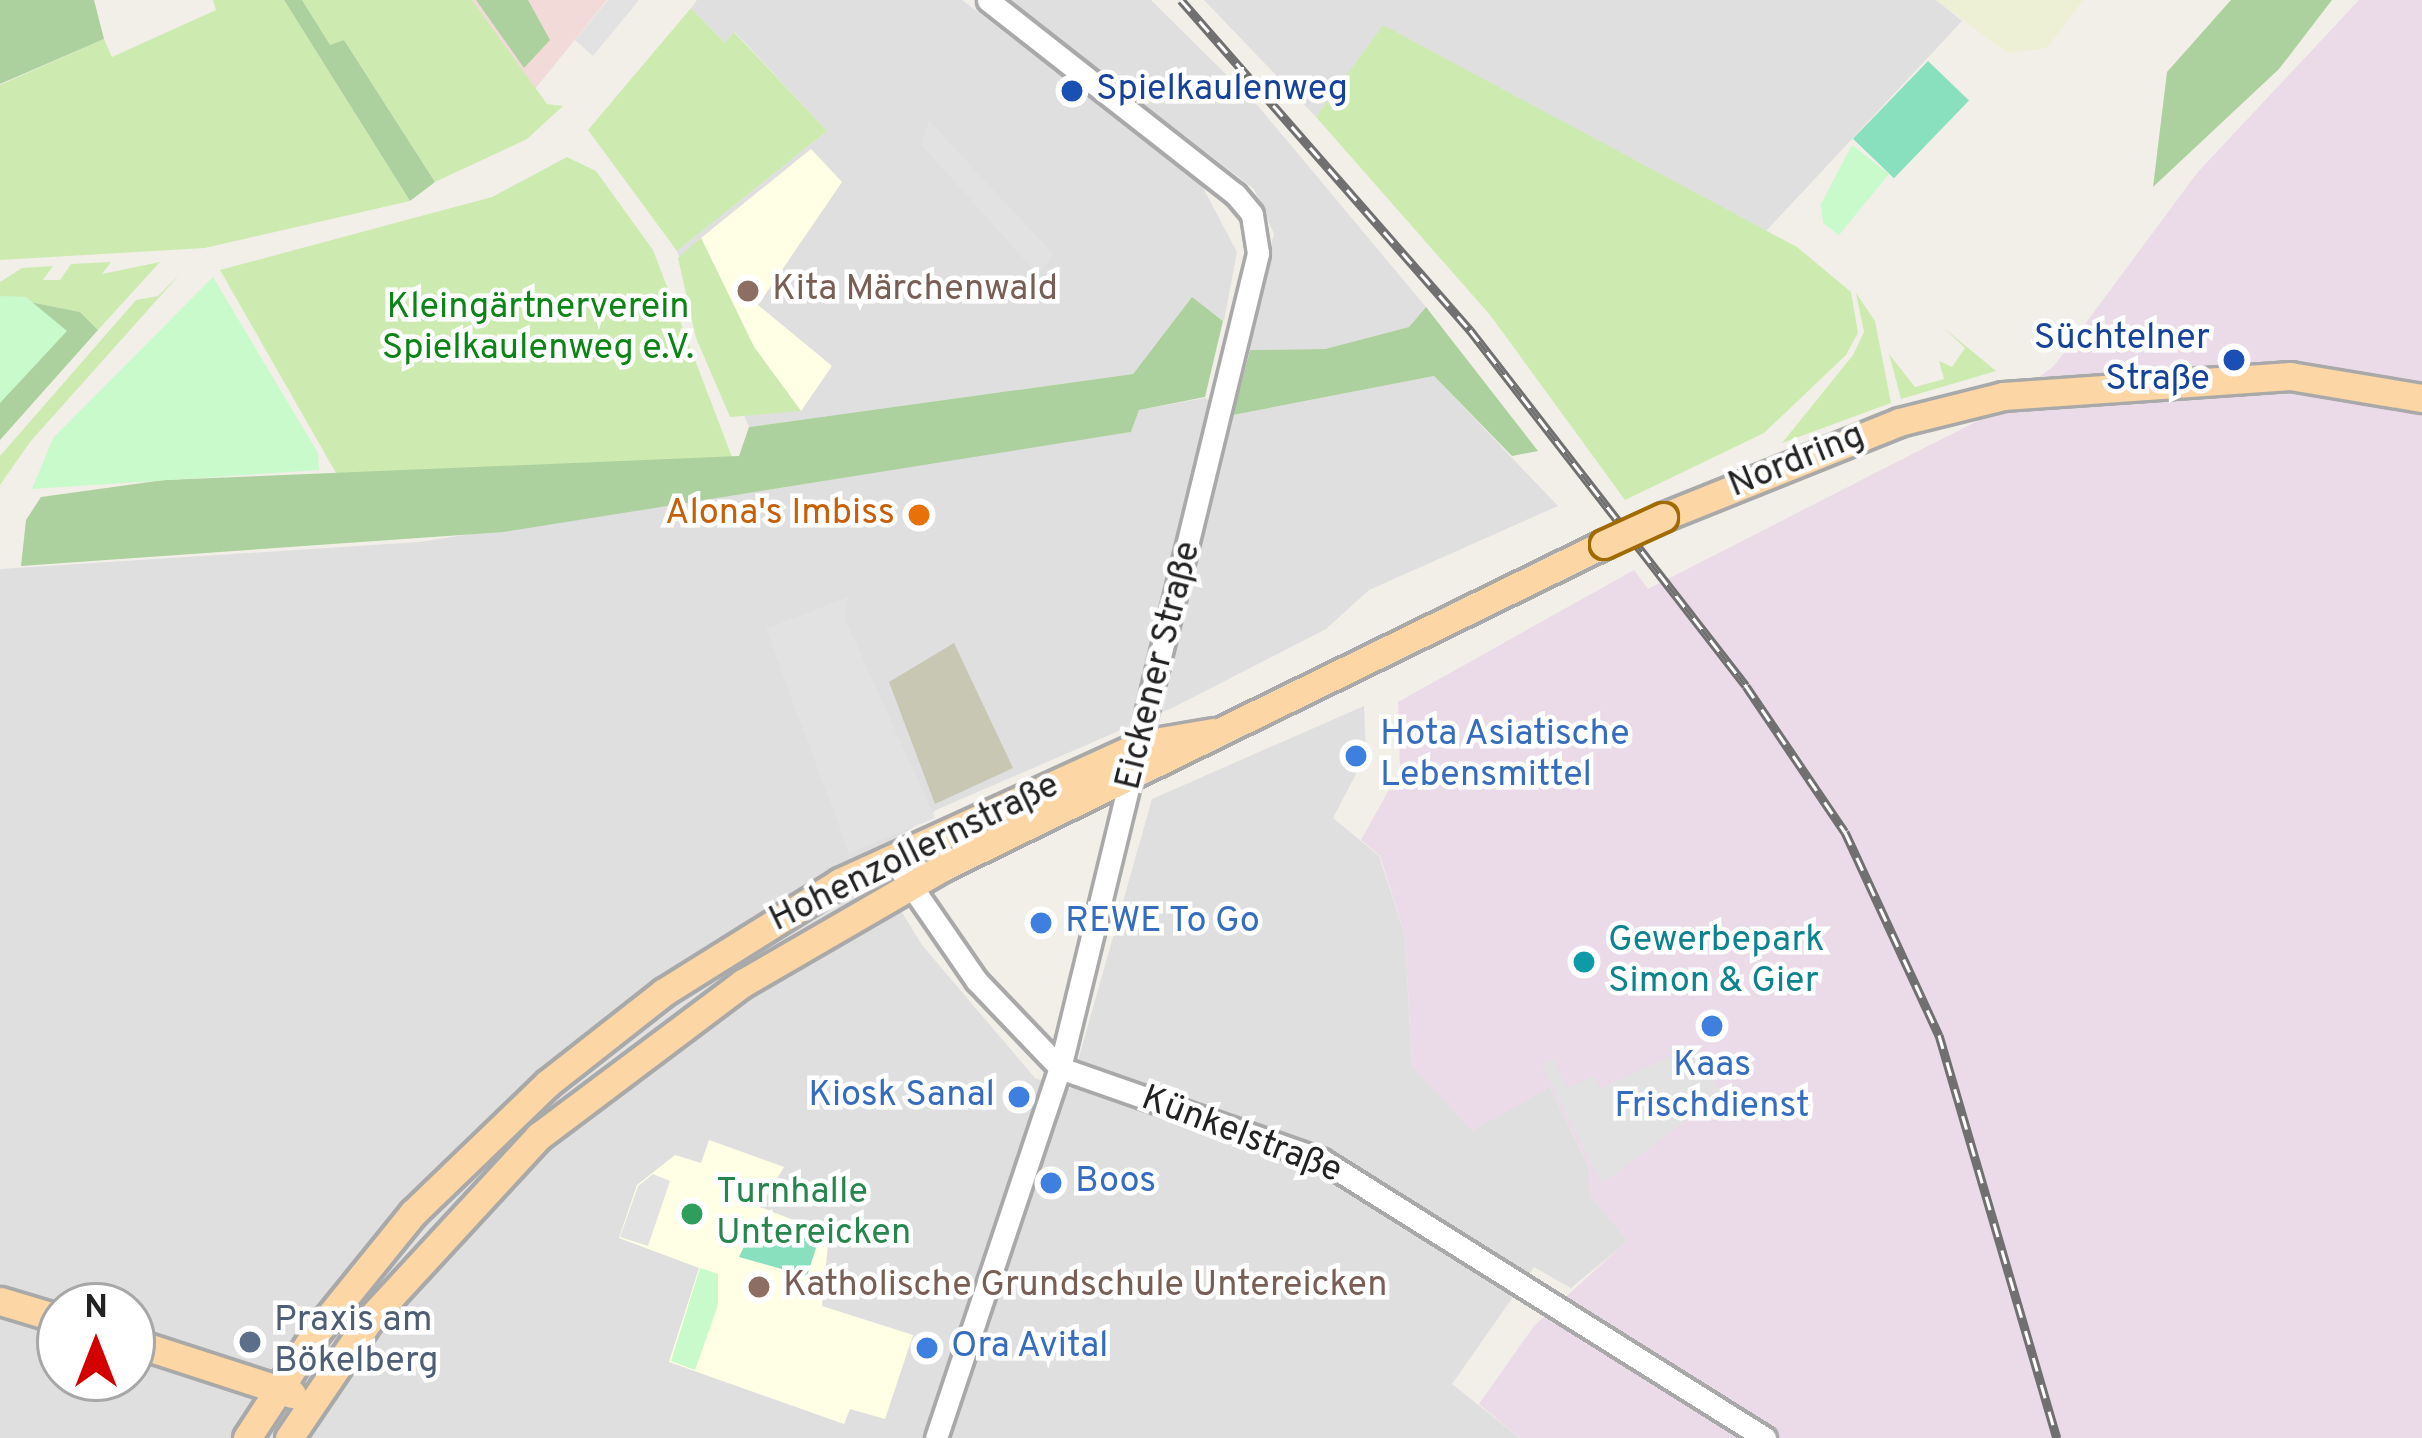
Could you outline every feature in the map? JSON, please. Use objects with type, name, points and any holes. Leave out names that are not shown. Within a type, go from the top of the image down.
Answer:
[{"type":"main road","name":"Nordring","points":[[1131,781],[1217,732],[1604,544],[1899,422],[2003,396],[2290,376],[2422,398]]},
{"type":"main road","name":"Nordring","points":[[1143,744],[1217,732]]},
{"type":"main road","name":"Hohenzollernstraße","points":[[247,1438],[278,1389],[413,1213],[548,1083],[726,950],[894,861],[1143,744]]},
{"type":"main road","name":"Hohenzollernstraße","points":[[289,1438],[369,1320],[539,1136],[743,983],[915,882],[1131,781]]},
{"type":"main road","points":[[0,1301],[36,1312]]},
{"type":"main road","points":[[156,1350],[313,1401]]},
{"type":"street","name":"Eickener Straße","points":[[935,1438],[1060,1068],[1143,744],[1257,233],[1219,180],[988,0]]},
{"type":"street","name":"Künkelstraße","points":[[894,861],[915,882],[976,980],[1060,1068],[1322,1160],[1765,1438]]},
{"type":"shaded area","points":[[472,0],[607,0],[535,89]]},
{"type":"shaded area","points":[[608,0],[639,0],[593,56],[575,40]]},
{"type":"shaded area","points":[[697,0],[962,0],[1200,182],[1237,252],[1224,321],[1191,298],[1133,374],[749,427],[677,251],[827,131],[735,32],[726,44],[691,8]]},
{"type":"shaded area","points":[[1008,0],[1151,0],[1258,106],[1426,307],[1409,327],[1325,349],[1250,350],[1246,331],[1274,234],[1254,189]]},
{"type":"shaded area","points":[[1204,0],[1936,0],[1962,21],[1766,231],[1383,26],[1316,117]]},
{"type":"shaded area","points":[[1936,0],[2083,0],[2047,48],[2007,53]]},
{"type":"shaded area","points":[[2359,0],[2422,0],[2422,1438],[1520,1438],[1479,1404],[1534,1326],[1627,1241],[1591,1196],[1589,1167],[1550,1087],[1472,1131],[1412,1066],[1405,935],[1380,856],[1361,840],[1400,770],[1398,702],[1634,570],[1648,589],[1987,416],[2054,366],[2197,173]]},
{"type":"shaded area","points":[[929,121],[1053,254],[1038,275],[921,144]]},
{"type":"shaded area","name":"Kita Märchenwald","points":[[811,149],[842,182],[758,305],[832,366],[801,411],[754,347],[701,238]]},
{"type":"shaded area","points":[[1434,376],[1558,506],[1369,590],[1326,629],[1172,708],[936,810],[870,860],[922,945],[1035,1078],[1070,1089],[1152,799],[1364,706],[1366,755],[1333,818],[1379,856],[1405,935],[1412,1066],[1550,1087],[1589,1167],[1591,1196],[1628,1241],[1571,1288],[1534,1267],[1452,1384],[1520,1438],[0,1438],[0,569],[419,542],[1131,432],[1139,410],[1205,398],[1233,415]]},
{"type":"shaded area","points":[[848,597],[845,619],[935,818],[849,853],[766,629]]},
{"type":"shaded area","points":[[954,643],[1013,768],[935,804],[889,682]]},
{"type":"shaded area","points":[[825,891],[845,919],[613,1076],[346,1353],[315,1334],[496,1130]]},
{"type":"shaded area","points":[[1696,1046],[1721,1093],[1602,1184],[1542,1066],[1553,1059],[1567,1088],[1594,1076],[1600,1088]]},
{"type":"shaded area","name":"Katholische Grundschule Untereicken","points":[[709,1140],[784,1167],[760,1207],[829,1234],[822,1306],[913,1335],[885,1419],[850,1409],[844,1424],[669,1362],[699,1268],[619,1238],[637,1185],[675,1155],[701,1163]]},
{"type":"shaded area","points":[[653,1174],[670,1181],[648,1246],[620,1237],[638,1186]]},
{"type":"green space","points":[[0,0],[94,0],[104,39],[0,84]]},
{"type":"green space","name":"Kleingärtnerverein Spielkaulenweg e.V.","points":[[213,0],[284,0],[410,201],[205,248],[0,260],[0,85],[104,39],[112,57],[216,10]]},
{"type":"green space","points":[[284,0],[302,0],[330,45],[344,40],[435,182],[410,201]]},
{"type":"green space","points":[[302,0],[472,0],[547,104],[563,106],[527,139],[435,182],[344,40],[330,46]]},
{"type":"green space","points":[[476,0],[528,0],[550,40],[524,68]]},
{"type":"green space","points":[[2231,0],[2332,0],[2279,69],[2153,187],[2167,72]]},
{"type":"green space","name":"Kleingärtnerverein Spielkaulenweg e.V.","points":[[691,8],[725,43],[734,32],[827,131],[677,251],[588,130]]},
{"type":"green space","points":[[1383,25],[1797,247],[1851,292],[1858,333],[1846,355],[1764,433],[1625,500],[1490,315],[1316,117]]},
{"type":"green space","points":[[1928,61],[1969,101],[1894,178],[1853,139]]},
{"type":"green space","points":[[1852,145],[1889,174],[1839,235],[1823,223],[1821,204]]},
{"type":"green space","name":"Kleingärtnerverein Spielkaulenweg e.V.","points":[[567,157],[596,171],[653,250],[732,457],[340,480],[220,270],[492,197]]},
{"type":"green space","points":[[701,238],[754,347],[801,411],[730,417],[696,338],[678,258]]},
{"type":"green space","points":[[111,262],[102,274],[160,262],[98,330],[80,312],[0,296],[0,282],[22,268],[53,266],[43,280],[60,280],[71,264]]},
{"type":"green space","points":[[180,274],[30,442],[0,485],[0,456],[136,300],[158,296]]},
{"type":"green space","points":[[213,277],[318,453],[319,470],[32,489],[53,438]]},
{"type":"green space","points":[[1856,293],[1875,321],[1891,403],[1782,443],[1853,355],[1864,332]]},
{"type":"green space","points":[[0,296],[80,312],[98,330],[0,440]]},
{"type":"green space","points":[[0,296],[26,297],[67,331],[0,403]]},
{"type":"green space","points":[[1192,297],[1223,321],[1205,397],[1139,410],[1131,432],[504,532],[21,566],[26,520],[41,497],[164,480],[739,456],[749,427],[1133,374]]},
{"type":"green space","points":[[1426,307],[1538,451],[1512,456],[1434,376],[1233,415],[1250,350],[1325,349],[1409,327]]},
{"type":"green space","points":[[1944,328],[1996,371],[1901,399],[1889,354],[1915,387],[1944,379],[1939,361],[1952,367],[1965,348]]},
{"type":"green space","points":[[756,1221],[818,1242],[807,1276],[739,1257]]},
{"type":"green space","points":[[700,1268],[718,1274],[718,1305],[695,1370],[671,1361]]},
{"type":"railway","points":[[1181,0],[1470,330],[1746,686],[1845,832],[1939,1035],[2057,1438]]},
{"type":"place","name":"Spielkaulenweg","points":[[1072,91]]},
{"type":"place","name":"Kita Märchenwald","points":[[748,291]]},
{"type":"place","name":"Süchtelner Straße","points":[[2234,360]]},
{"type":"place","name":"Alona's Imbiss","points":[[919,515]]},
{"type":"place","name":"Hota Asiatische Lebensmittel","points":[[1356,756]]},
{"type":"place","name":"REWE To Go","points":[[1041,923]]},
{"type":"place","name":"Gewerbepark Simon & Gier","points":[[1584,962]]},
{"type":"place","name":"Kaas Frischdienst","points":[[1712,1026]]},
{"type":"place","name":"Kiosk Sanal","points":[[1019,1097]]},
{"type":"place","name":"Boos","points":[[1051,1183]]},
{"type":"place","name":"Turnhalle Untereicken","points":[[692,1214]]},
{"type":"place","name":"Katholische Grundschule Untereicken","points":[[759,1287]]},
{"type":"place","name":"Praxis am Bökelberg","points":[[250,1342]]},
{"type":"place","name":"Ora Avital","points":[[927,1348]]}]
